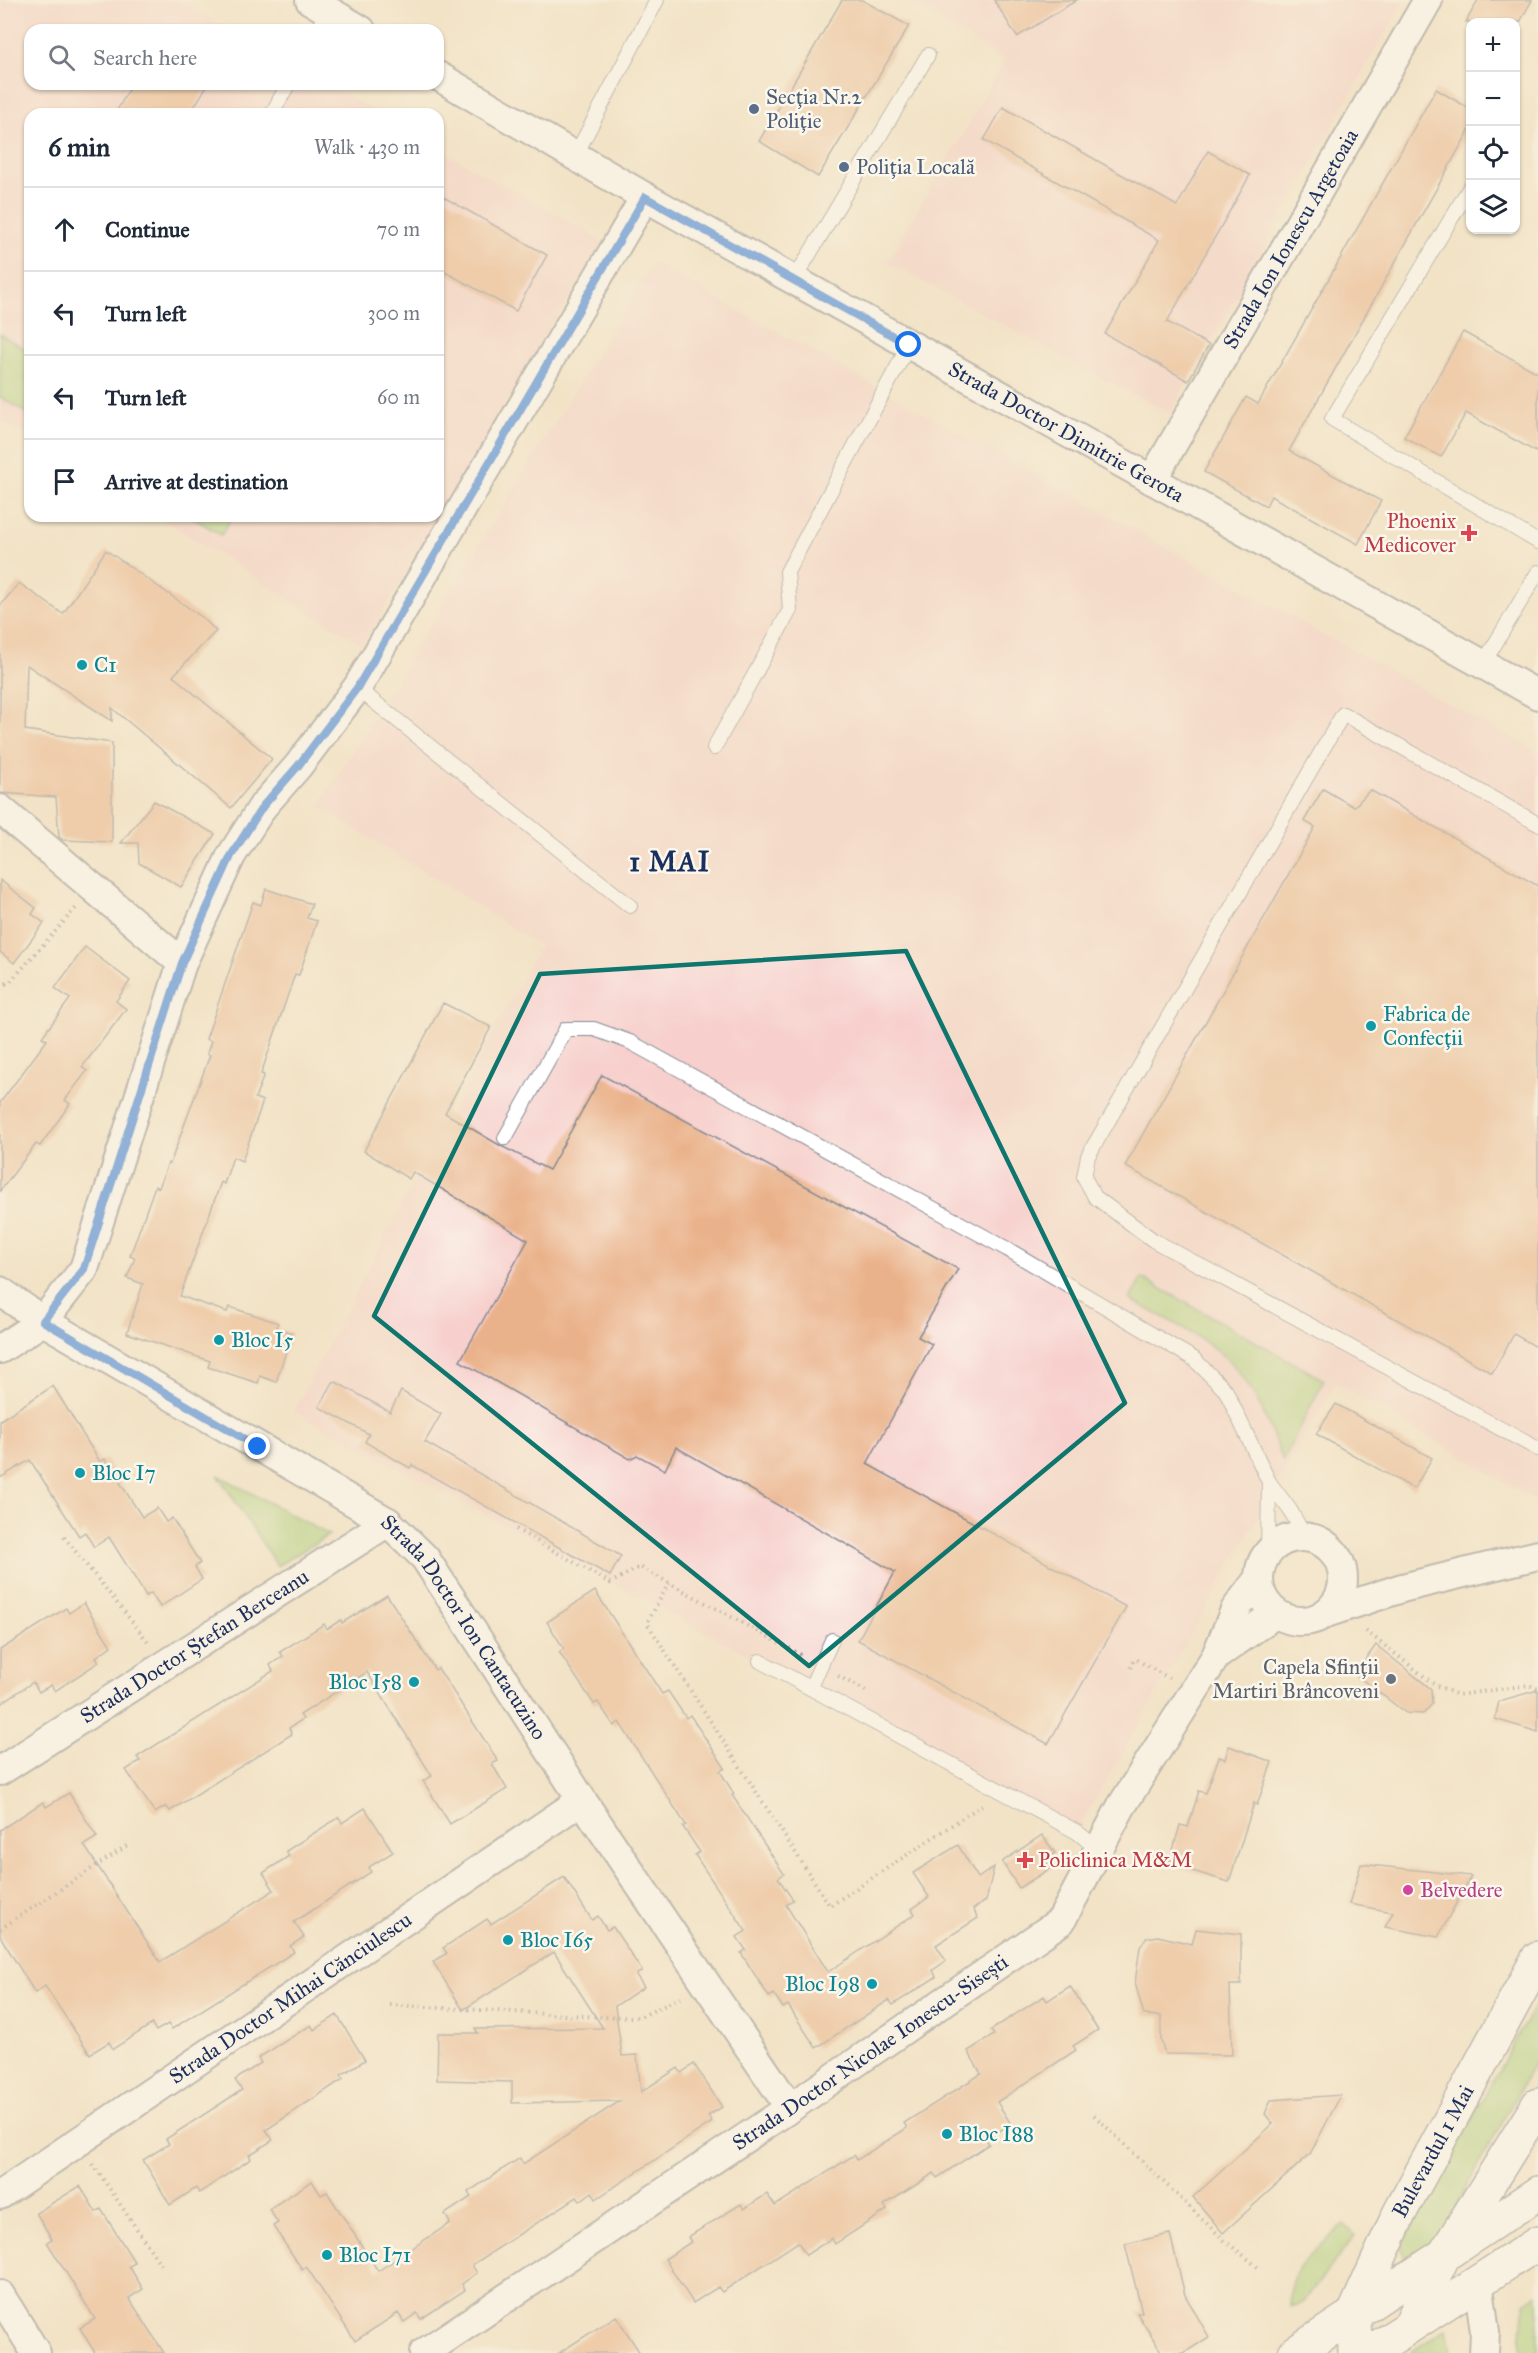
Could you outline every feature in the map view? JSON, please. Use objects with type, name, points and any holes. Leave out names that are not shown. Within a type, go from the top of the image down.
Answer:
[{"type":"main road","name":"Bulevardul 1 Mai","points":[[1355,2353],[1354,2314],[1400,2214],[1538,1958]]},
{"type":"main road","points":[[1410,2325],[1444,2255],[1538,2105]]},
{"type":"main road","points":[[1295,2353],[1538,2193]]},
{"type":"main road","points":[[1369,2353],[1538,2243]]},
{"type":"street","name":"Strada Ion Ionescu Argetoaia","points":[[1152,480],[1428,0]]},
{"type":"street","points":[[318,14],[345,24]]},
{"type":"street","name":"Strada Doctor Dimitrie Gerota","points":[[444,79],[645,197],[1538,695]]},
{"type":"street","points":[[0,1349],[43,1321],[84,1269],[182,963],[231,856],[263,806],[298,766],[357,688],[645,197]]},
{"type":"street","points":[[0,809],[182,963]]},
{"type":"street","name":"Strada Doctor Ion Cantacuzino","points":[[0,1291],[43,1321],[388,1522],[425,1558],[582,1800],[790,2108]]},
{"type":"street","name":"Strada Doctor Ștefan Berceanu","points":[[0,1770],[388,1522]]},
{"type":"street","points":[[1320,1616],[1341,1591],[1343,1578],[1340,1563],[1332,1551],[1320,1541],[1305,1537],[1284,1541],[1263,1565],[1267,1604],[1276,1613],[1288,1619],[1320,1616],[1402,1588],[1538,1555]]},
{"type":"street","name":"Strada Doctor Nicolae Ionescu-Sisești","points":[[424,2353],[790,2108],[1061,1921],[1121,1807],[1216,1656],[1235,1610],[1263,1565]]},
{"type":"street","points":[[1343,1578],[1402,1588]]},
{"type":"street","name":"Strada Doctor Nicolae Ionescu-Sisești","points":[[1216,1656],[1276,1613]]},
{"type":"street","name":"Strada Doctor Mihai Cănciulescu","points":[[0,2195],[582,1800]]},
{"type":"street","points":[[1478,2281],[1485,2332],[1484,2353]]},
{"type":"street","points":[[0,2295],[36,2353]]},
{"type":"lane","points":[[575,156],[657,0]]},
{"type":"lane","points":[[794,280],[928,55]]},
{"type":"lane","points":[[275,108],[285,90]]},
{"type":"lane","points":[[1466,194],[1332,419],[1538,542]]},
{"type":"lane","points":[[714,748],[790,610],[787,572],[909,345]]},
{"type":"lane","points":[[1483,664],[1538,572]]},
{"type":"lane","points":[[357,688],[630,906]]},
{"type":"lane","points":[[1538,824],[1343,714],[1088,1156],[1084,1177],[1095,1197],[1154,1240],[1538,1449]]},
{"type":"lane","points":[[505,1138],[566,1029],[594,1029],[630,1042],[1007,1249],[1194,1359],[1226,1391],[1269,1482],[1290,1510],[1305,1537]]},
{"type":"lane","points":[[1263,1565],[1269,1482]]},
{"type":"lane","points":[[811,1687],[832,1640]]},
{"type":"lane","points":[[760,1661],[1077,1832],[1098,1849]]},
{"type":"path","points":[[0,986],[10,982],[94,888]]},
{"type":"path","points":[[64,1537],[167,1665]]},
{"type":"path","points":[[669,1583],[647,1623],[830,1906],[1002,1791]]},
{"type":"path","points":[[1320,1616],[1358,1625],[1435,1684],[1458,1695],[1529,1685],[1538,1689]]},
{"type":"path","points":[[1131,1668],[1135,1659],[1169,1679],[1175,1669]]},
{"type":"path","points":[[0,1929],[128,1845]]},
{"type":"path","points":[[390,2005],[602,2017],[640,2017],[706,1985]]},
{"type":"path","points":[[1094,2115],[1224,2240],[1259,2268]]},
{"type":"path","points":[[79,2143],[160,2265]]},
{"type":"highlighted area","points":[[906,951],[1125,1403],[809,1666],[374,1316],[540,974]]},
{"type":"shaded area","points":[[0,0],[177,0],[219,24],[24,24],[24,90],[337,90],[368,108],[24,108],[24,434],[0,419]]},
{"type":"shaded area","points":[[906,0],[1404,0],[1170,414],[887,263],[1005,60]]},
{"type":"shaded area","points":[[444,151],[603,241],[444,509]]},
{"type":"shaded area","points":[[653,263],[1538,753],[1538,1502],[1336,1382],[1077,1832],[293,1411],[539,946],[319,806]]},
{"type":"shaded area","points":[[166,522],[436,522],[363,645]]},
{"type":"green space","points":[[0,334],[24,348],[24,411],[0,397]]},
{"type":"green space","points":[[200,522],[229,522],[221,535]]},
{"type":"green space","points":[[1142,1278],[1324,1380],[1283,1461],[1254,1395],[1228,1360],[1194,1334],[1130,1299]]},
{"type":"green space","points":[[218,1475],[329,1535],[277,1566]]},
{"type":"green space","points":[[1538,2000],[1538,2056],[1434,2247],[1411,2261],[1404,2257],[1402,2244]]},
{"type":"green space","points":[[1344,2224],[1355,2235],[1303,2303],[1291,2307],[1292,2281],[1297,2270]]},
{"type":"green space","points":[[1538,2293],[1538,2353],[1520,2353],[1525,2302]]},
{"type":"green space","points":[[1447,2328],[1451,2353],[1409,2353]]},
{"type":"building","points":[[842,0],[862,0],[909,26],[818,177],[759,141]]},
{"type":"building","points":[[994,0],[1077,0],[1017,37]]},
{"type":"building","points":[[1478,0],[1532,0],[1520,22],[1520,18],[1468,18]]},
{"type":"building","points":[[1436,89],[1466,107],[1466,136],[1289,451],[1381,501],[1358,544],[1271,496],[1266,506],[1204,472],[1246,397],[1258,404]]},
{"type":"building","points":[[129,90],[204,90],[194,108],[118,108]]},
{"type":"building","points":[[1003,107],[1177,206],[1208,151],[1250,175],[1167,322],[1209,345],[1188,381],[1105,334],[1159,240],[984,140]]},
{"type":"building","points":[[444,197],[547,255],[516,311],[444,271]]},
{"type":"building","points":[[1463,332],[1538,373],[1538,453],[1466,413],[1441,457],[1404,437]]},
{"type":"building","points":[[106,550],[203,618],[216,631],[173,676],[272,759],[231,808],[112,708],[112,721],[27,665],[25,730],[112,743],[112,842],[63,840],[59,837],[56,797],[0,793],[0,606],[19,583],[63,614]]},
{"type":"building","name":"Fabrica de Confecții","points":[[1323,789],[1354,807],[1370,790],[1538,886],[1538,1348],[1514,1334],[1492,1373],[1125,1166],[1315,827],[1304,821]]},
{"type":"building","points":[[154,801],[215,834],[181,887],[139,863],[138,843],[121,843]]},
{"type":"building","points":[[0,880],[36,908],[32,914],[44,923],[14,963],[0,952]]},
{"type":"building","points":[[266,889],[312,904],[307,918],[317,921],[299,975],[295,974],[261,1074],[264,1075],[255,1098],[263,1101],[242,1161],[233,1157],[224,1184],[221,1182],[180,1296],[227,1312],[229,1307],[258,1316],[278,1323],[277,1328],[292,1333],[276,1382],[260,1376],[258,1383],[208,1367],[210,1361],[127,1333],[143,1284],[127,1278],[135,1258],[130,1256],[155,1186],[159,1188],[168,1163],[170,1164],[210,1055],[207,1054],[211,1041],[206,1039],[253,902],[261,905]]},
{"type":"building","points":[[85,947],[130,981],[116,1001],[126,1009],[82,1067],[87,1071],[65,1100],[70,1104],[40,1146],[36,1144],[0,1191],[0,1103],[47,1040],[42,1037],[70,999],[55,988]]},
{"type":"building","points":[[443,1003],[491,1027],[445,1113],[501,1146],[549,1170],[602,1075],[958,1269],[918,1337],[932,1344],[867,1464],[1126,1607],[1048,1744],[858,1640],[895,1572],[676,1447],[665,1470],[637,1455],[630,1459],[460,1361],[528,1240],[413,1172],[409,1179],[364,1151]]},
{"type":"building","points":[[334,1381],[390,1412],[401,1391],[441,1414],[425,1442],[621,1556],[610,1576],[412,1465],[410,1468],[365,1442],[369,1434],[319,1407]]},
{"type":"building","points":[[53,1386],[100,1462],[105,1459],[142,1517],[157,1508],[166,1522],[172,1518],[200,1563],[195,1567],[202,1579],[160,1607],[151,1593],[146,1596],[109,1537],[94,1547],[85,1532],[79,1536],[30,1460],[0,1478],[0,1420]]},
{"type":"building","points":[[1336,1404],[1432,1458],[1414,1489],[1316,1434]]},
{"type":"building","points":[[595,1591],[662,1694],[668,1691],[686,1718],[690,1715],[725,1768],[720,1771],[734,1794],[732,1795],[784,1874],[778,1878],[793,1900],[786,1905],[828,1972],[915,1914],[912,1909],[929,1897],[913,1873],[958,1845],[978,1878],[994,1867],[986,1901],[973,1909],[978,1918],[936,1945],[946,1961],[933,1970],[936,1977],[893,2005],[889,2000],[816,2048],[788,2005],[783,2008],[774,1994],[769,1997],[741,1953],[746,1950],[737,1937],[746,1931],[695,1855],[700,1852],[683,1827],[686,1825],[619,1722],[614,1726],[598,1702],[594,1704],[559,1652],[564,1649],[547,1622]]},
{"type":"building","points":[[387,1595],[435,1670],[438,1668],[498,1761],[492,1764],[507,1789],[450,1824],[423,1781],[432,1776],[367,1672],[300,1715],[303,1719],[289,1728],[292,1734],[170,1811],[166,1806],[155,1813],[126,1770],[140,1761],[137,1757],[273,1671],[270,1665],[283,1656],[280,1652],[324,1624],[327,1629],[341,1620],[342,1623]]},
{"type":"building","points":[[84,1603],[111,1646],[96,1657],[99,1662],[55,1691],[51,1685],[39,1692],[33,1682],[0,1704],[0,1650],[66,1608],[69,1613]]},
{"type":"building","name":"Capela Sfinții Martiri Brâncoveni","points":[[1376,1645],[1431,1689],[1432,1704],[1423,1714],[1406,1713],[1355,1674]]},
{"type":"building","points":[[1538,1690],[1538,1732],[1495,1719],[1499,1701]]},
{"type":"building","points":[[1229,1746],[1272,1762],[1257,1805],[1254,1803],[1229,1882],[1169,1864],[1180,1825],[1188,1827],[1199,1791],[1206,1793],[1219,1757],[1225,1759]]},
{"type":"building","points":[[69,1793],[97,1837],[84,1845],[160,1962],[274,1890],[263,1873],[289,1856],[286,1851],[339,1817],[342,1823],[365,1808],[393,1852],[369,1867],[371,1872],[294,1922],[304,1937],[290,1946],[294,1952],[172,2029],[168,2024],[156,2031],[152,2024],[113,2049],[109,2042],[90,2054],[45,1986],[35,1993],[0,1936],[0,1830],[43,1802],[46,1807]]},
{"type":"building","name":"Policlinica M&M","points":[[1042,1835],[1055,1853],[1045,1859],[1051,1868],[1019,1888],[1002,1862]]},
{"type":"building","name":"Belvedere","points":[[1361,1864],[1471,1876],[1438,1937],[1385,1927],[1393,1912],[1349,1904]]},
{"type":"building","points":[[564,1877],[592,1920],[598,1916],[607,1930],[613,1927],[642,1971],[636,1975],[644,1987],[615,2006],[622,2056],[637,2055],[641,2092],[678,2068],[681,2073],[694,2064],[722,2107],[708,2116],[712,2122],[596,2199],[592,2192],[580,2201],[577,2197],[472,2265],[477,2273],[462,2284],[465,2290],[421,2319],[417,2313],[404,2322],[398,2313],[355,2341],[306,2266],[302,2269],[273,2226],[278,2223],[269,2209],[312,2181],[321,2195],[327,2192],[378,2271],[450,2223],[445,2214],[471,2197],[468,2192],[520,2158],[523,2164],[620,2101],[512,2103],[512,2082],[437,2080],[438,2033],[478,2033],[475,2029],[603,2028],[554,1952],[463,2010],[433,1962],[447,1953],[443,1948],[487,1919],[491,1924]]},
{"type":"building","points":[[1196,1929],[1241,1934],[1241,1985],[1230,1985],[1232,2055],[1165,2054],[1161,2041],[1161,2016],[1144,2015],[1135,1983],[1140,1947],[1146,1938],[1158,1936],[1192,1944]]},
{"type":"building","points":[[1070,1986],[1098,2030],[1073,2046],[1076,2050],[997,2102],[1011,2124],[986,2139],[989,2144],[937,2178],[934,2173],[884,2205],[887,2210],[835,2244],[832,2238],[806,2255],[798,2242],[722,2292],[718,2287],[693,2303],[665,2259],[691,2242],[688,2237],[741,2204],[744,2209],[767,2194],[775,2206],[854,2155],[857,2160],[907,2128],[904,2123],[981,2074],[968,2051],[994,2035],[991,2030],[1044,1996],[1047,2001]]},
{"type":"building","points":[[337,2015],[365,2060],[341,2075],[343,2079],[266,2130],[273,2140],[249,2155],[251,2159],[199,2193],[196,2188],[170,2205],[143,2160],[169,2144],[166,2139],[242,2090],[235,2080],[261,2063],[258,2058],[311,2025],[314,2030]]},
{"type":"building","points":[[1341,2095],[1310,2154],[1223,2233],[1193,2197],[1273,2124],[1265,2114],[1271,2100]]},
{"type":"building","points":[[80,2186],[96,2212],[101,2209],[135,2263],[129,2266],[143,2289],[129,2298],[164,2353],[95,2353],[80,2328],[95,2319],[47,2242],[52,2239],[36,2213]]},
{"type":"building","points":[[1170,2234],[1185,2295],[1209,2337],[1184,2353],[1162,2353],[1137,2313],[1142,2312],[1125,2244]]},
{"type":"building","points":[[616,2316],[640,2353],[559,2353]]},
{"type":"place","name":"Secția Nr.2 Poliție","points":[[754,109]]},
{"type":"place","name":"Poliția Locală","points":[[844,167]]},
{"type":"place","name":"Phoenix Medicover","points":[[1469,533]]},
{"type":"place","name":"C1","points":[[82,665]]},
{"type":"place","name":"Fabrica de Confecții","points":[[1371,1026]]},
{"type":"place","name":"Bloc I5","points":[[219,1340]]},
{"type":"place","name":"Bloc I7","points":[[80,1473]]},
{"type":"place","name":"Capela Sfinții Martiri Brâncoveni","points":[[1391,1679]]},
{"type":"place","name":"Bloc I58","points":[[414,1682]]},
{"type":"place","name":"Policlinica M&M","points":[[1025,1860]]},
{"type":"place","name":"Belvedere","points":[[1408,1890]]},
{"type":"place","name":"Bloc I65","points":[[508,1940]]},
{"type":"place","name":"Bloc I98","points":[[872,1984]]},
{"type":"place","name":"Bloc I88","points":[[947,2134]]},
{"type":"place","name":"Bloc I71","points":[[327,2255]]},
{"type":"district","name":"1 MAI","points":[[670,862]]},
{"type":"route","points":[[258,1447],[43,1321],[84,1269],[182,963],[231,856],[263,806],[298,766],[357,688],[645,197],[909,345]]}]
